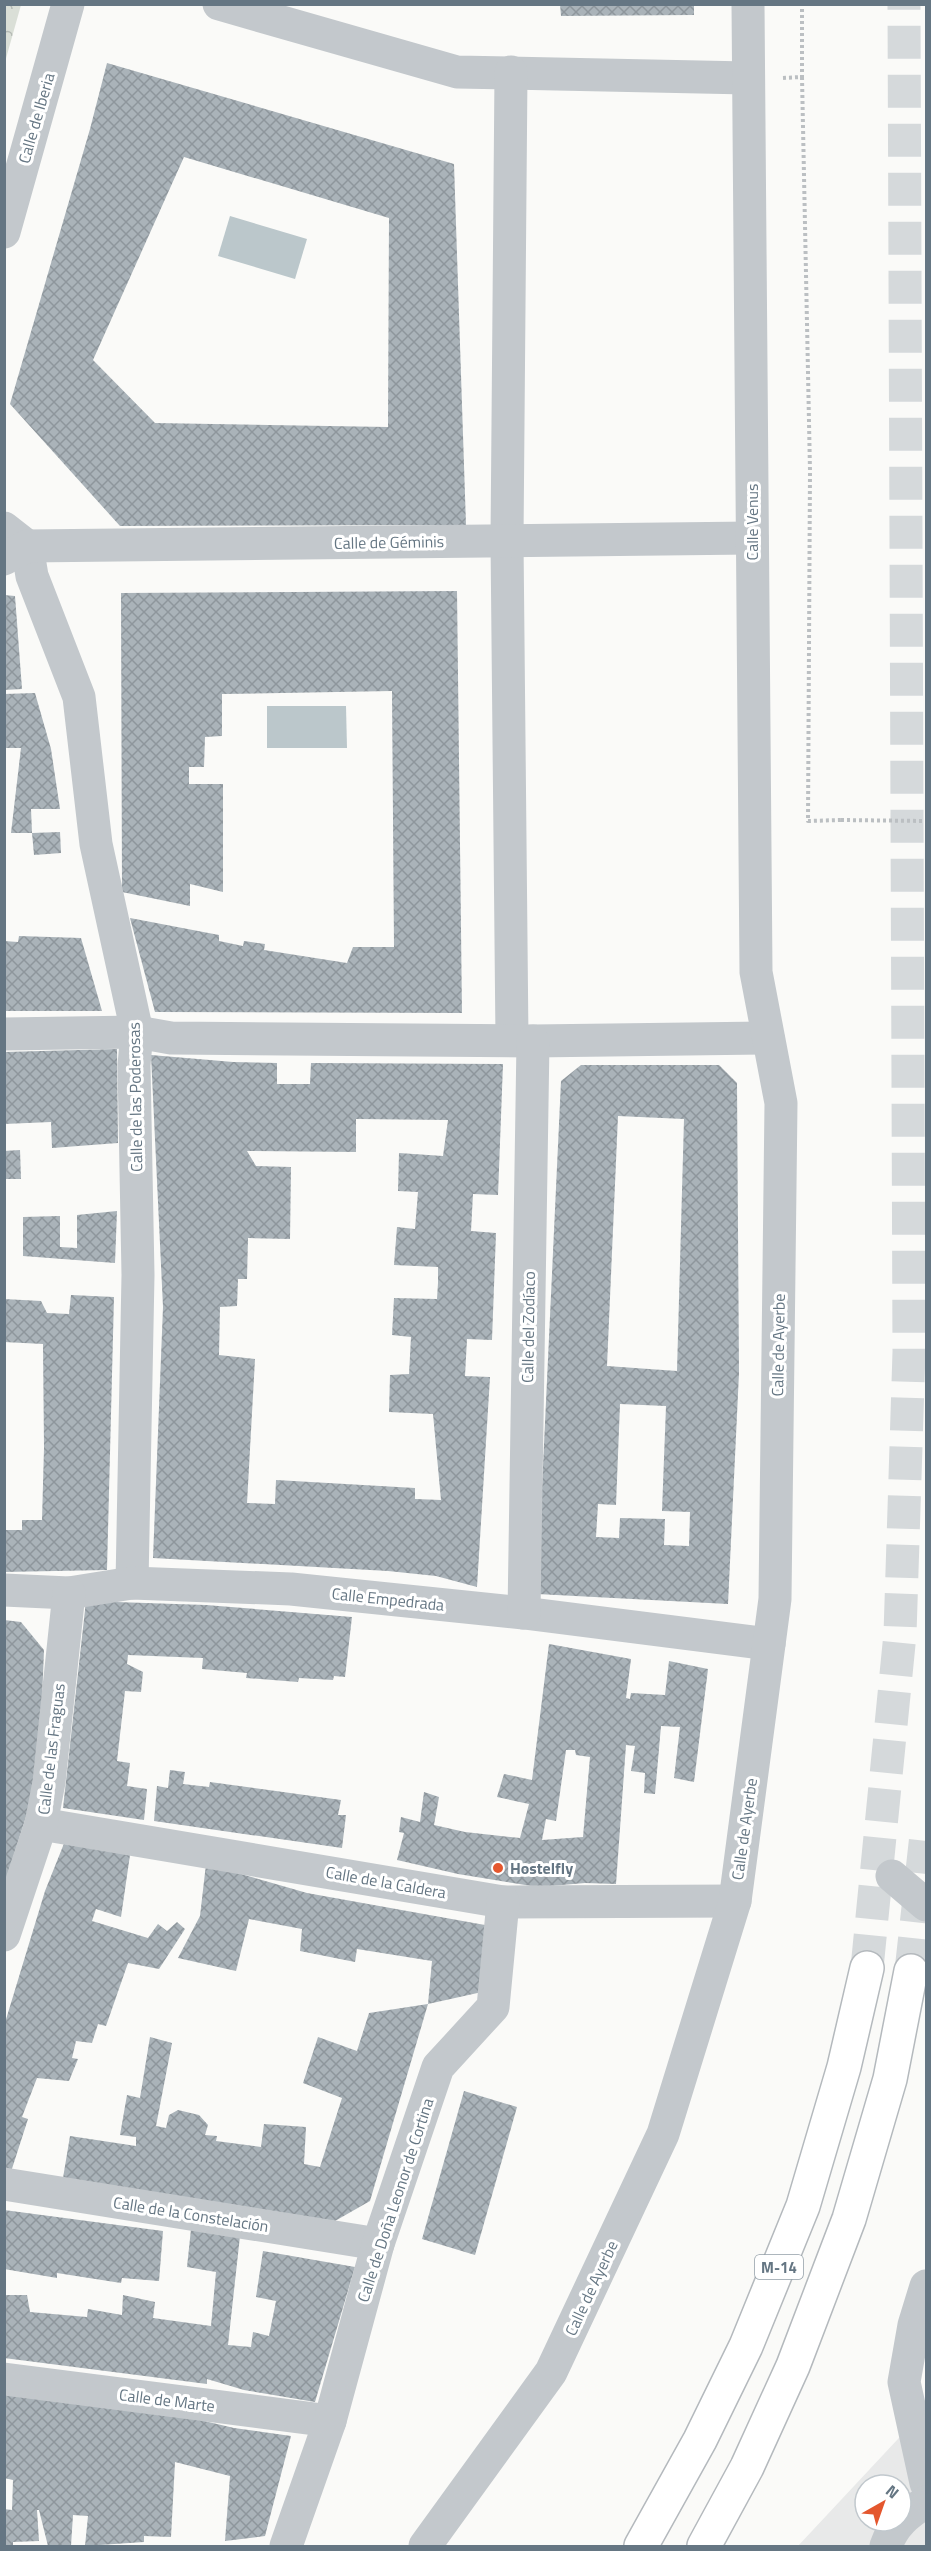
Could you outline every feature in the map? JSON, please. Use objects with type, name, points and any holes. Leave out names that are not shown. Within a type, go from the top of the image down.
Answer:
[{"type":"highway","name":"M-14","points":[[641,2547],[700,2440],[746,2346],[803,2206],[844,2067],[867,1968]]},
{"type":"highway","name":"M-14","points":[[704,2547],[747,2468],[793,2366],[849,2219],[890,2079],[911,1971]]},
{"type":"street","name":"Calle de Iberia","points":[[4,232],[68,4]]},
{"type":"street","points":[[219,4],[457,72],[748,78]]},
{"type":"street","name":"Calle Venus","points":[[748,4],[756,972],[768,1038]]},
{"type":"street","name":"Calle del Zodíaco","points":[[511,72],[507,540],[522,1041],[525,1613]]},
{"type":"street","name":"Calle de Géminis","points":[[12,544],[752,538]]},
{"type":"street","name":"Calle de las Poderosas","points":[[12,544],[32,576],[79,697],[96,844],[137,1032],[134,1065],[138,1275],[132,1583]]},
{"type":"street","points":[[4,1034],[137,1032],[171,1038],[522,1041],[768,1038]]},
{"type":"street","name":"Calle de Ayerbe","points":[[425,2547],[551,2372],[663,2134],[735,1901],[775,1599],[781,1103],[768,1038]]},
{"type":"street","name":"Calle Empedrada","points":[[4,1590],[69,1593],[132,1583],[291,1589],[525,1613],[770,1644]]},
{"type":"street","name":"Calle de las Fraguas","points":[[4,1935],[41,1824],[49,1782],[69,1593]]},
{"type":"street","name":"Calle de la Caldera","points":[[41,1824],[503,1902],[735,1901]]},
{"type":"street","points":[[892,1876],[927,1905]]},
{"type":"street","name":"Calle de Doña Leonor de Cortina","points":[[286,2547],[330,2421],[378,2244],[438,2067],[493,2007],[503,1902]]},
{"type":"street","name":"Calle de la Constelación","points":[[4,2184],[378,2244]]},
{"type":"street","points":[[927,2286],[914,2325],[904,2382],[927,2483]]},
{"type":"street","name":"Calle de Marte","points":[[4,2379],[330,2421]]},
{"type":"street","points":[[886,2547],[889,2535],[907,2514],[927,2502]]},
{"type":"path","points":[[802,4],[810,471],[808,821],[927,821]]},
{"type":"path","points":[[748,78],[802,77]]},
{"type":"shaded area","points":[[230,216],[307,239],[295,279],[218,256]]},
{"type":"shaded area","points":[[267,706],[346,706],[347,748],[267,748]]},
{"type":"shaded area","points":[[926,2409],[926,2546],[798,2546],[853,2487],[853,2533],[913,2533],[913,2473],[866,2473]]},
{"type":"green space","points":[[4,5],[21,5],[5,62]]},
{"type":"building","points":[[560,4],[694,4],[694,15],[561,16]]},
{"type":"building","points":[[107,63],[454,164],[466,525],[120,526],[10,404]],"holes":[[[184,157],[389,218],[388,427],[155,423],[93,360]]]},
{"type":"building","points":[[457,591],[462,1013],[155,1012],[130,918],[219,935],[219,941],[243,946],[244,941],[265,944],[264,950],[347,963],[353,947],[394,947],[392,691],[222,694],[222,736],[205,737],[204,767],[189,767],[189,784],[223,784],[223,892],[190,884],[190,906],[122,892],[121,593]]},
{"type":"building","points":[[4,595],[15,596],[22,689],[4,690]]},
{"type":"building","points":[[35,693],[51,749],[60,809],[31,809],[32,833],[11,833],[21,748],[4,748],[4,694]]},
{"type":"building","points":[[60,832],[61,853],[34,855],[32,833]]},
{"type":"building","points":[[19,936],[81,938],[102,1011],[4,1011],[4,941],[18,942]]},
{"type":"building","points":[[117,1049],[118,1143],[52,1148],[51,1122],[4,1124],[4,1052]]},
{"type":"building","points":[[151,1055],[277,1063],[277,1084],[310,1084],[311,1063],[503,1064],[498,1195],[473,1194],[471,1231],[496,1233],[492,1340],[467,1339],[465,1376],[490,1377],[477,1587],[436,1576],[388,1571],[153,1558],[163,1307]],"holes":[[[356,1119],[448,1120],[443,1156],[399,1153],[398,1191],[418,1192],[415,1229],[397,1227],[394,1265],[438,1267],[438,1283],[437,1299],[394,1298],[392,1335],[411,1337],[409,1374],[390,1375],[389,1412],[433,1414],[441,1500],[415,1499],[415,1488],[276,1480],[275,1504],[247,1503],[255,1359],[219,1355],[220,1307],[237,1306],[238,1279],[247,1279],[248,1238],[290,1239],[291,1167],[256,1166],[247,1151],[356,1152]]]},
{"type":"building","points":[[581,1065],[719,1065],[737,1083],[739,1373],[728,1604],[537,1594],[561,1081]],"holes":[[[618,1116],[684,1119],[677,1371],[607,1366]],[[620,1404],[666,1406],[662,1511],[690,1512],[689,1546],[664,1545],[665,1519],[620,1518],[619,1538],[596,1537],[598,1504],[616,1505]]]},
{"type":"building","points":[[20,1150],[21,1179],[4,1179],[4,1151]]},
{"type":"building","points":[[117,1211],[115,1263],[23,1256],[23,1217],[60,1216],[60,1247],[77,1248],[77,1215]]},
{"type":"building","points":[[71,1295],[114,1297],[107,1570],[4,1572],[4,1530],[22,1530],[22,1520],[42,1520],[44,1448],[43,1344],[4,1342],[4,1299],[41,1301],[47,1313],[69,1314]]},
{"type":"building","points":[[86,1601],[206,1605],[352,1617],[345,1677],[334,1676],[333,1680],[299,1678],[298,1682],[246,1678],[247,1673],[202,1669],[203,1658],[128,1655],[127,1664],[143,1672],[141,1692],[125,1691],[117,1761],[130,1763],[127,1786],[147,1789],[144,1820],[63,1808]]},
{"type":"building","points":[[4,1620],[21,1622],[44,1650],[39,1776],[4,1886]]},
{"type":"building","points":[[549,1644],[631,1659],[626,1698],[630,1699],[631,1693],[665,1695],[669,1661],[708,1669],[694,1782],[674,1778],[680,1727],[661,1726],[655,1794],[644,1793],[645,1773],[631,1771],[635,1746],[626,1745],[616,1884],[585,1883],[538,1887],[458,1874],[397,1860],[404,1833],[399,1832],[401,1817],[420,1822],[424,1792],[439,1797],[434,1825],[465,1832],[520,1838],[529,1804],[497,1797],[504,1774],[532,1780]],"holes":[[[566,1750],[575,1750],[576,1755],[590,1757],[583,1837],[542,1840],[546,1819],[556,1821]]]},
{"type":"building","points":[[170,1770],[185,1772],[183,1784],[209,1787],[210,1782],[341,1800],[338,1815],[346,1815],[342,1848],[154,1821],[157,1786],[168,1788]]},
{"type":"building","points":[[65,1841],[130,1855],[121,1917],[96,1909],[92,1921],[148,1938],[158,1924],[167,1931],[177,1922],[185,1929],[159,1969],[128,1963],[106,2026],[98,2024],[92,2043],[76,2041],[72,2058],[78,2059],[69,2081],[37,2078],[22,2117],[28,2119],[9,2178],[4,2176],[4,2026],[45,1891]]},
{"type":"building","points":[[206,1864],[307,1893],[485,1925],[482,1992],[428,2004],[432,1961],[357,1949],[355,1962],[300,1951],[302,1929],[249,1919],[236,1971],[178,1958],[200,1916]]},
{"type":"building","points":[[428,2004],[370,2201],[335,2221],[63,2178],[70,2136],[136,2146],[136,2137],[120,2135],[127,2095],[140,2098],[150,2037],[172,2043],[156,2126],[166,2128],[169,2115],[178,2110],[199,2115],[208,2125],[205,2135],[217,2136],[216,2141],[261,2147],[264,2124],[306,2127],[304,2164],[320,2167],[342,2098],[303,2083],[318,2037],[357,2051],[369,2013]]},
{"type":"building","points":[[464,2091],[517,2107],[475,2255],[422,2239]]},
{"type":"building","points":[[4,2210],[163,2231],[159,2281],[122,2278],[121,2283],[57,2273],[57,2278],[4,2269]]},
{"type":"building","points":[[191,2229],[240,2236],[228,2345],[251,2347],[253,2332],[269,2336],[276,2301],[256,2297],[263,2251],[355,2267],[315,2402],[244,2390],[207,2379],[207,2384],[4,2358],[4,2295],[27,2295],[30,2312],[87,2317],[88,2309],[122,2315],[123,2295],[155,2302],[153,2318],[211,2326],[216,2272],[187,2267]]},
{"type":"building","points":[[4,2389],[183,2416],[234,2428],[291,2436],[265,2536],[225,2541],[230,2476],[175,2462],[171,2537],[144,2536],[144,2542],[85,2546],[88,2516],[73,2515],[71,2546],[48,2546],[39,2510],[37,2510],[39,2541],[13,2542],[13,2546],[4,2546],[4,2509],[12,2510],[13,2480],[4,2478]]},
{"type":"tunnel","points":[[867,1968],[900,1634],[909,1352],[904,4]]},
{"type":"tunnel","points":[[911,1971],[926,1835]]},
{"type":"place","name":"Hostelfly","points":[[498,1868]]}]
